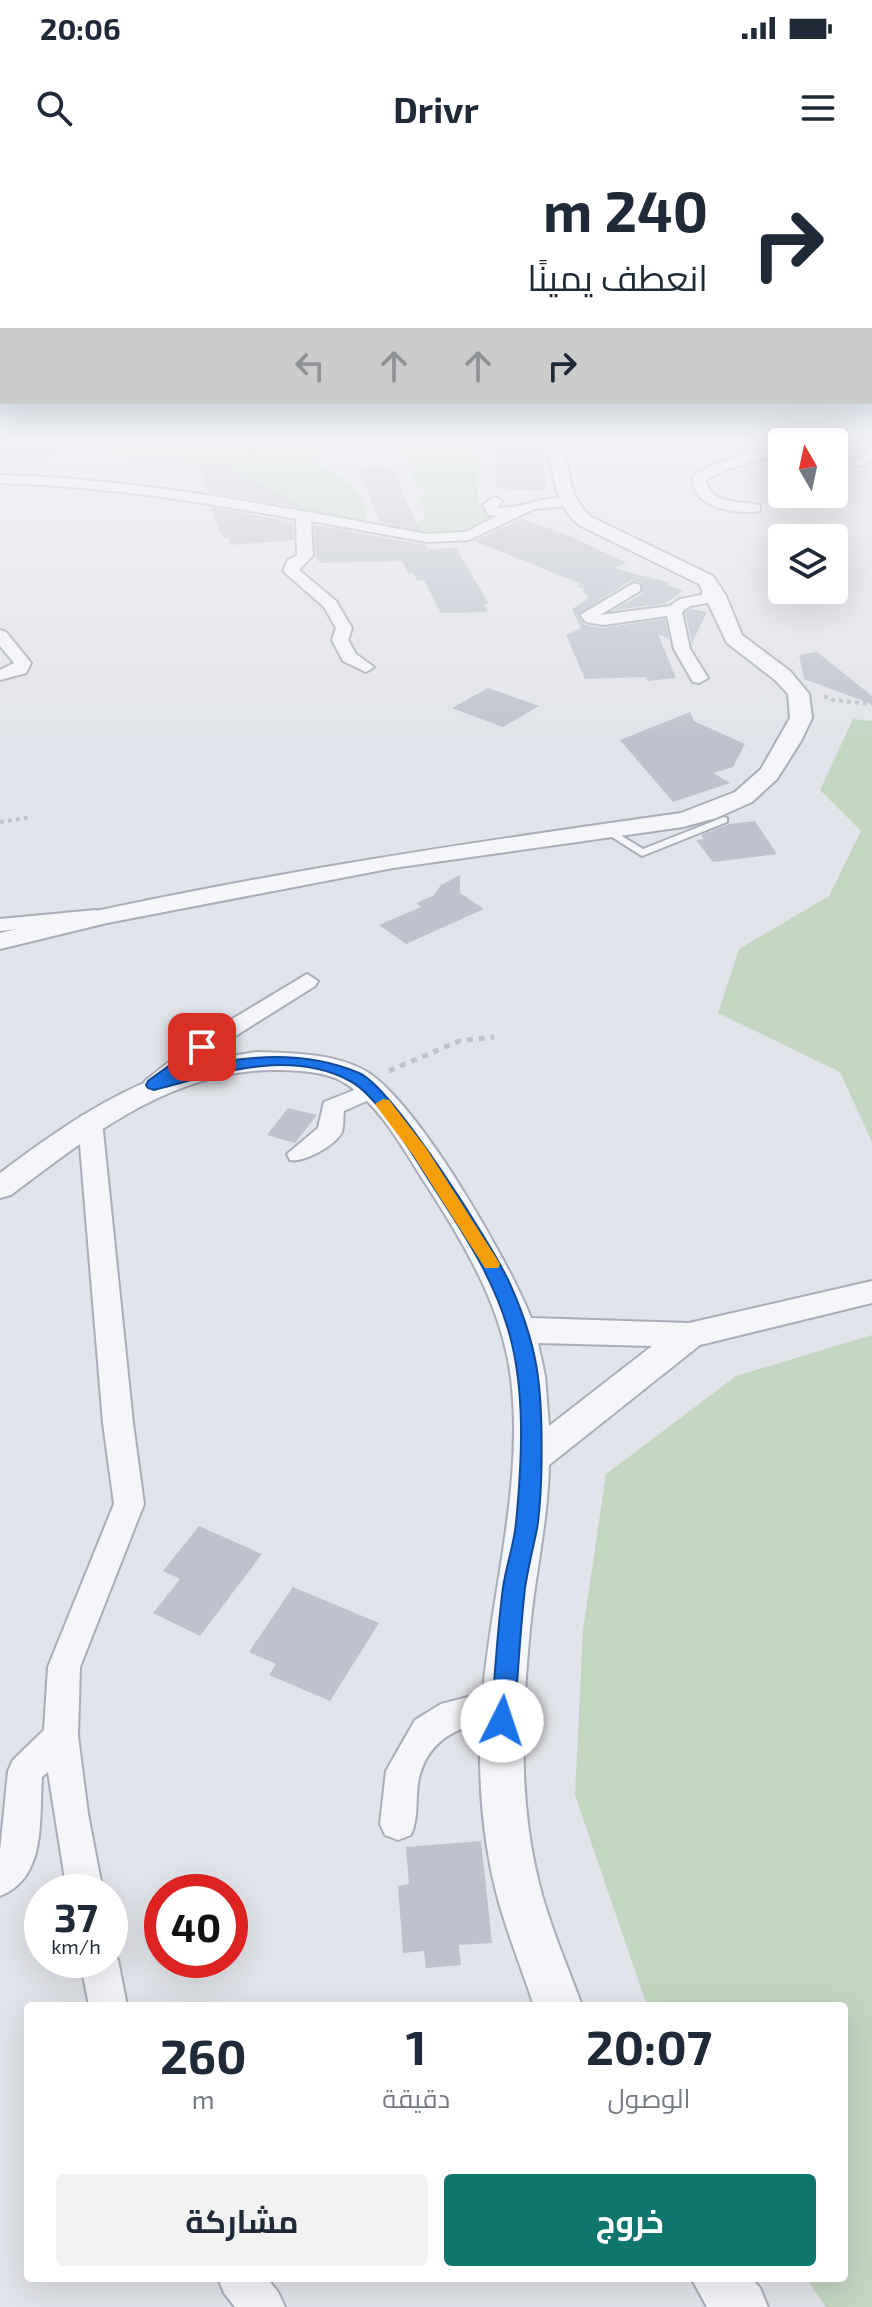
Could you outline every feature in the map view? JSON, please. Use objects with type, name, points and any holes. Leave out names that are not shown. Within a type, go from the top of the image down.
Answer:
[{"type":"street","points":[[304,539],[304,558],[293,563],[291,571],[330,604],[344,628],[340,640],[349,657],[366,667]]},
{"type":"street","points":[[380,546],[398,539]]},
{"type":"street","points":[[0,941],[107,915],[393,861],[683,820],[742,800],[772,774],[801,718],[803,701],[793,685],[738,643],[726,628],[713,587],[693,571],[624,539]]},
{"type":"street","points":[[634,588],[588,615],[592,619],[613,620],[674,610],[686,602],[707,599],[713,587]]},
{"type":"street","points":[[674,610],[682,649],[699,678]]},
{"type":"street","points":[[0,635],[23,663],[20,669],[0,675]]},
{"type":"street","points":[[0,925],[107,915]]},
{"type":"street","points":[[0,1188],[90,1121],[154,1085],[202,1047],[307,981]]},
{"type":"street","points":[[154,1085],[210,1068],[272,1060],[310,1063],[364,1084],[420,1152],[487,1254],[518,1330],[528,1377],[527,1525],[514,1587],[503,1702],[502,1741],[508,1827],[520,1898],[557,2002]]},
{"type":"street","points":[[299,1154],[330,1131],[332,1107],[364,1084]]},
{"type":"street","points":[[82,1874],[70,1814],[61,1736],[64,1667],[129,1504],[118,1423],[90,1121]]},
{"type":"street","points":[[518,1330],[689,1335],[872,1292]]},
{"type":"street","points":[[529,1461],[689,1335]]},
{"type":"street","points":[[398,1824],[403,1771],[427,1731],[453,1714],[503,1702]]},
{"type":"street","points":[[0,1879],[19,1855],[25,1771],[61,1736]]},
{"type":"street","points":[[103,1978],[107,2002]]},
{"type":"street","points":[[242,2282],[263,2307]]},
{"type":"street","points":[[720,2282],[741,2307]]},
{"type":"lane","points":[[609,832],[642,853],[724,820]]},
{"type":"path","points":[[793,685],[833,700],[872,704]]},
{"type":"path","points":[[0,822],[32,817]]},
{"type":"path","points":[[364,1084],[459,1041],[494,1037]]},
{"type":"green space","points":[[853,719],[872,721],[872,1142],[840,1072],[718,1013],[739,949],[829,896],[861,831],[820,790]]},
{"type":"green space","points":[[872,1335],[872,2307],[826,2307],[808,2282],[848,2282],[848,2002],[646,2002],[575,1795],[583,1630],[606,1474],[736,1376]]},
{"type":"building","points":[[229,539],[294,539],[294,540],[230,545]]},
{"type":"building","points":[[315,539],[393,539],[426,545],[428,549],[456,548],[489,604],[484,604],[488,612],[441,613],[424,580],[417,581],[402,561],[320,563],[316,556]]},
{"type":"building","points":[[576,539],[627,563],[613,568],[670,583],[667,585],[683,591],[664,604],[614,610],[642,594],[642,583],[632,580],[577,615],[585,625],[602,628],[665,619],[669,639],[658,634],[676,678],[647,681],[646,677],[585,679],[566,635],[581,628],[572,609],[589,598],[582,591],[585,589],[576,586],[581,584],[474,541]]},
{"type":"building","points":[[691,609],[707,612],[692,643],[685,613]]},
{"type":"building","points":[[817,652],[872,696],[872,704],[804,679],[799,655]]},
{"type":"building","points":[[488,688],[539,706],[503,727],[452,708]]},
{"type":"building","points":[[690,712],[694,721],[745,744],[733,767],[713,773],[730,783],[673,802],[620,740]]},
{"type":"building","points":[[755,821],[777,854],[713,862],[696,840],[704,839],[701,835],[729,824]]},
{"type":"building","points":[[460,875],[460,893],[484,909],[406,944],[379,925],[421,907],[416,903],[433,896],[441,885]]},
{"type":"building","points":[[288,1108],[317,1115],[295,1143],[267,1135]]},
{"type":"building","points":[[199,1526],[262,1554],[200,1636],[153,1613],[180,1579],[163,1571]]},
{"type":"building","points":[[293,1587],[379,1623],[330,1701],[269,1675],[276,1664],[249,1652]]},
{"type":"building","points":[[481,1841],[492,1943],[459,1945],[461,1965],[426,1968],[424,1951],[403,1953],[398,1886],[409,1884],[406,1847]]},
{"type":"slow traffic","points":[[383,1104],[420,1152],[491,1264]]},
{"type":"route","points":[[202,1047],[154,1085],[210,1068],[250,1061],[310,1063],[357,1078],[372,1090],[420,1152],[487,1254],[501,1285],[518,1330],[528,1377],[529,1461],[527,1525],[514,1587],[502,1721]]}]
